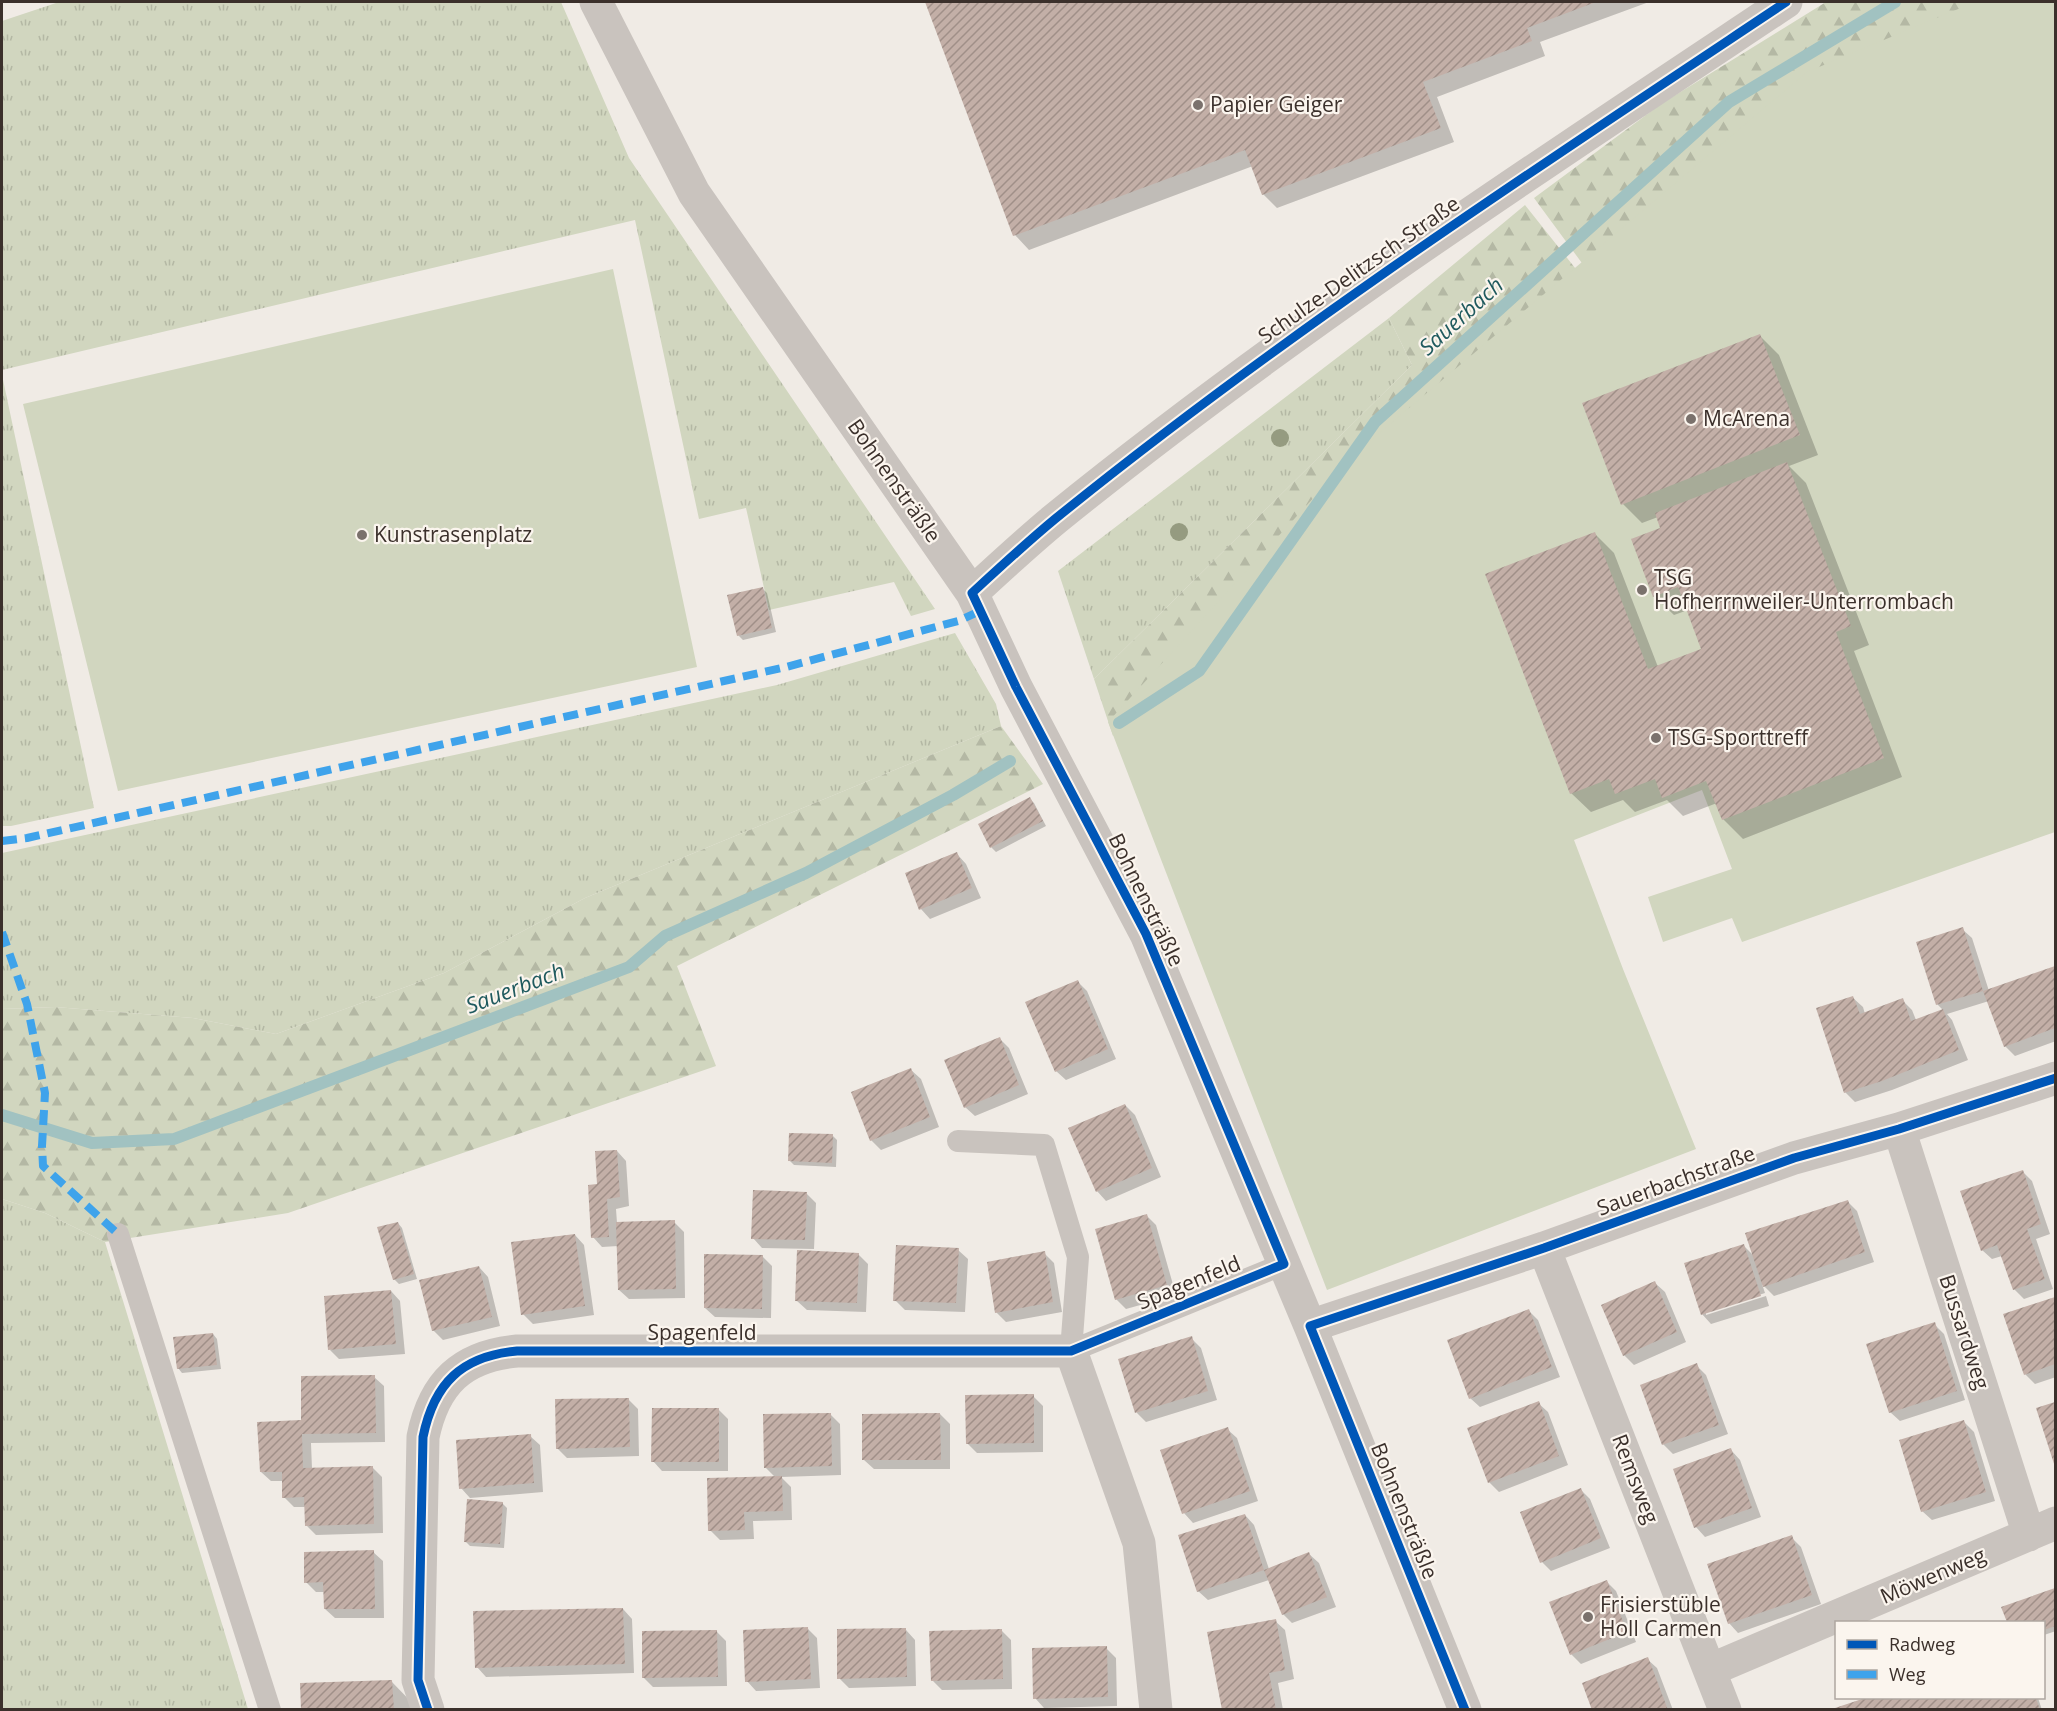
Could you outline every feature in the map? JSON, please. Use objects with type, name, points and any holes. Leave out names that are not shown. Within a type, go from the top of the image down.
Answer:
[{"type":"street","name":"Bohnensträßle","points":[[596,2],[694,194],[972,593],[1016,687],[1146,934],[1310,1326],[1465,1710]]},
{"type":"street","name":"Schulze-Delitzsch-Straße","points":[[972,593],[1054,520],[1242,375],[1513,183],[1786,2]]},
{"type":"street","name":"Sauerbachstraße","points":[[1310,1326],[1544,1248],[1794,1158],[1899,1129],[2055,1078]]},
{"type":"street","name":"Bussardweg","points":[[1899,1129],[2042,1529]]},
{"type":"street","name":"Remsweg","points":[[1544,1248],[1725,1710]]},
{"type":"street","name":"Spagenfeld","points":[[428,1710],[418,1680],[423,1437],[436,1395],[450,1378],[467,1364],[483,1357],[517,1351],[1071,1351]]},
{"type":"street","points":[[1071,1351],[1139,1543],[1156,1710]]},
{"type":"street","name":"Möwenweg","points":[[1710,1670],[2042,1529]]},
{"type":"lane","points":[[958,1141],[1044,1144],[1078,1257],[1071,1351]]},
{"type":"lane","points":[[118,1234],[270,1710]]},
{"type":"lane","name":"Spagenfeld","points":[[1071,1351],[1284,1264]]},
{"type":"green space","points":[[59,2],[561,2],[629,158],[935,609],[911,616],[894,582],[769,610],[746,508],[699,519],[635,220],[2,370],[2,21]]},
{"type":"green space","points":[[1826,2],[2033,2],[1590,274],[1534,198],[1661,104]]},
{"type":"green space","name":"TSG Hofherrnweiler-Unterrombach","points":[[1975,2],[2055,2],[2055,832],[1742,942],[1732,918],[1663,942],[1648,897],[1732,869],[1702,790],[1574,840],[1696,1149],[1327,1290],[1108,722],[1351,457],[1807,72]]},
{"type":"green space","points":[[1525,205],[1583,278],[1113,736],[1094,679],[1412,365],[1389,318]]},
{"type":"green space","name":"Kunstrasenplatz","points":[[613,269],[697,667],[118,791],[23,404]]},
{"type":"green space","points":[[1389,318],[1412,365],[1094,679],[1058,571]]},
{"type":"green space","points":[[2,375],[94,808],[11,826],[2,826]]},
{"type":"green space","points":[[955,633],[996,704],[1001,726],[585,898],[444,973],[276,1034],[193,1018],[55,1007],[2,1009],[2,853],[777,685]]},
{"type":"green space","points":[[1001,726],[1043,784],[677,966],[716,1066],[288,1213],[105,1242],[45,1213],[2,1199],[2,1009],[55,1007],[193,1018],[276,1034],[444,973],[585,898]]},
{"type":"green space","points":[[2,1199],[45,1213],[105,1242],[248,1709],[2,1710]]},
{"type":"building","name":"Papier Geiger","points":[[925,2],[1596,2],[1527,28],[1532,41],[1423,82],[1441,128],[1262,195],[1245,150],[1013,236]]},
{"type":"building","name":"McArena","points":[[1760,334],[1800,435],[1621,505],[1582,403]]},
{"type":"building","points":[[1787,462],[1851,626],[1836,632],[1884,758],[1722,820],[1706,781],[1662,798],[1655,779],[1615,794],[1609,779],[1570,794],[1485,574],[1595,532],[1648,669],[1701,649],[1678,587],[1653,597],[1631,539],[1660,528],[1655,513]]},
{"type":"building","points":[[763,587],[772,628],[737,636],[727,595]]},
{"type":"building","points":[[1030,797],[1043,821],[990,848],[978,824]]},
{"type":"building","points":[[957,852],[972,888],[919,910],[905,873]]},
{"type":"building","points":[[1963,927],[1983,991],[1936,1005],[1916,942]]},
{"type":"building","points":[[2055,966],[2055,1028],[2004,1047],[1983,991]]},
{"type":"building","points":[[1078,980],[1108,1049],[1055,1072],[1025,1002]]},
{"type":"building","points":[[1853,996],[1860,1014],[1903,998],[1911,1021],[1943,1009],[1959,1050],[1882,1081],[1844,1093],[1816,1008]]},
{"type":"building","points":[[1000,1037],[1019,1085],[964,1108],[944,1060]]},
{"type":"building","points":[[911,1068],[930,1117],[870,1141],[851,1092]]},
{"type":"building","points":[[1125,1104],[1152,1168],[1096,1192],[1068,1128]]},
{"type":"building","points":[[789,1133],[833,1134],[832,1163],[788,1161]]},
{"type":"building","points":[[617,1150],[620,1197],[607,1199],[609,1237],[591,1238],[588,1185],[597,1184],[595,1151]]},
{"type":"building","points":[[2023,1170],[2041,1224],[2027,1229],[2045,1279],[2013,1290],[1997,1245],[1981,1251],[1960,1191]]},
{"type":"building","points":[[753,1190],[807,1192],[805,1240],[751,1239]]},
{"type":"building","points":[[1848,1200],[1865,1252],[1763,1287],[1745,1233]]},
{"type":"building","points":[[1147,1214],[1167,1285],[1115,1300],[1095,1229]]},
{"type":"building","points":[[675,1220],[676,1289],[618,1290],[616,1222]]},
{"type":"building","points":[[398,1222],[414,1274],[393,1280],[377,1227]]},
{"type":"building","points":[[575,1234],[585,1306],[521,1315],[511,1242]]},
{"type":"building","points":[[1744,1244],[1761,1296],[1701,1315],[1684,1263]]},
{"type":"building","points":[[896,1245],[959,1248],[956,1303],[893,1301]]},
{"type":"building","points":[[797,1250],[859,1253],[857,1303],[795,1301]]},
{"type":"building","points":[[1045,1251],[1053,1302],[995,1313],[987,1262]]},
{"type":"building","points":[[704,1254],[763,1255],[762,1309],[704,1308]]},
{"type":"building","points":[[479,1266],[492,1317],[432,1331],[419,1280]]},
{"type":"building","points":[[1655,1281],[1677,1332],[1623,1356],[1601,1305]]},
{"type":"building","points":[[391,1290],[396,1344],[328,1350],[324,1296]]},
{"type":"building","points":[[2055,1297],[2055,1364],[2024,1375],[2003,1314]]},
{"type":"building","points":[[1529,1309],[1552,1367],[1469,1399],[1447,1340]]},
{"type":"building","points":[[1935,1322],[1957,1391],[1889,1413],[1866,1344]]},
{"type":"building","points":[[213,1333],[217,1365],[177,1369],[173,1337]]},
{"type":"building","points":[[1192,1336],[1208,1391],[1135,1413],[1118,1359]]},
{"type":"building","points":[[1697,1363],[1719,1425],[1662,1445],[1640,1385]]},
{"type":"building","points":[[375,1375],[376,1433],[302,1434],[303,1468],[373,1466],[374,1524],[305,1526],[304,1497],[282,1498],[282,1472],[260,1472],[257,1422],[301,1420],[301,1376]]},
{"type":"building","points":[[1034,1394],[1034,1443],[966,1444],[965,1395]]},
{"type":"building","points":[[629,1398],[630,1447],[556,1449],[555,1399]]},
{"type":"building","points":[[1539,1401],[1559,1456],[1488,1483],[1467,1428]]},
{"type":"building","points":[[2055,1402],[2055,1467],[2036,1408]]},
{"type":"building","points":[[652,1408],[719,1408],[719,1462],[651,1462]]},
{"type":"building","points":[[831,1413],[832,1466],[764,1468],[763,1414]]},
{"type":"building","points":[[940,1413],[941,1460],[862,1460],[862,1414]]},
{"type":"building","points":[[1964,1420],[1986,1492],[1921,1512],[1899,1440]]},
{"type":"building","points":[[1228,1427],[1250,1491],[1182,1514],[1160,1450]]},
{"type":"building","points":[[531,1434],[534,1483],[459,1489],[456,1440]]},
{"type":"building","points":[[1731,1448],[1752,1508],[1694,1528],[1673,1469]]},
{"type":"building","points":[[782,1476],[783,1511],[744,1512],[745,1530],[708,1531],[707,1478]]},
{"type":"building","points":[[1581,1488],[1601,1538],[1540,1563],[1520,1512]]},
{"type":"building","points":[[467,1499],[503,1502],[500,1544],[464,1542]]},
{"type":"building","points":[[1245,1514],[1264,1570],[1197,1592],[1178,1535]]},
{"type":"building","points":[[1792,1535],[1812,1595],[1728,1624],[1707,1564]]},
{"type":"building","points":[[374,1550],[375,1609],[324,1609],[323,1582],[304,1583],[304,1552]]},
{"type":"building","points":[[1309,1552],[1327,1597],[1282,1615],[1264,1570]]},
{"type":"building","name":"Frisierstüble Holl Carmen","points":[[1607,1580],[1627,1632],[1570,1655],[1549,1602]]},
{"type":"building","points":[[2055,1588],[2055,1626],[2045,1630],[2045,1621],[2007,1621],[2001,1607]]},
{"type":"building","points":[[623,1608],[625,1664],[475,1668],[473,1611]]},
{"type":"building","points":[[1276,1619],[1285,1670],[1269,1673],[1276,1710],[1222,1710],[1207,1632]]},
{"type":"building","points":[[808,1627],[811,1679],[745,1682],[743,1630]]},
{"type":"building","points":[[906,1628],[907,1677],[837,1679],[837,1629]]},
{"type":"building","points":[[1002,1629],[1003,1679],[931,1681],[929,1631]]},
{"type":"building","points":[[717,1630],[718,1677],[642,1678],[642,1631]]},
{"type":"building","points":[[1107,1646],[1108,1697],[1033,1699],[1032,1648]]},
{"type":"building","points":[[1648,1657],[1668,1710],[1592,1710],[1582,1683]]},
{"type":"building","points":[[392,1680],[394,1710],[301,1710],[300,1683]]},
{"type":"building","points":[[1862,1699],[2036,1699],[2040,1710],[1829,1710]]},
{"type":"waterway","name":"Sauerbach","points":[[1119,723],[1199,671],[1375,422],[1729,102],[1895,2]]},
{"type":"waterway","name":"Sauerbach","points":[[2,1115],[92,1143],[174,1139],[629,967],[665,936],[806,873],[953,795],[1010,761]]},
{"type":"marked path","points":[[2,841],[27,838],[786,667],[958,621],[980,611]]},
{"type":"marked path","points":[[2,932],[27,1004],[45,1093],[43,1166],[118,1234]]},
{"type":"cycle path","points":[[428,1710],[418,1680],[423,1437],[428,1418],[443,1387],[466,1366],[481,1359],[517,1351],[1071,1351],[1284,1264],[1146,934],[1016,687],[972,593],[1055,519],[1232,382],[1415,252],[1786,2]]},
{"type":"cycle path","points":[[1465,1710],[1310,1326],[1544,1248],[1794,1158],[1899,1129],[2056,1078]]},
{"type":"place","name":"Papier Geiger","points":[[1198,105]]},
{"type":"place","name":"McArena","points":[[1691,419]]},
{"type":"place","name":"Kunstrasenplatz","points":[[362,535]]},
{"type":"place","name":"TSG Hofherrnweiler-Unterrombach","points":[[1642,590]]},
{"type":"place","name":"TSG-Sporttreff","points":[[1656,738]]},
{"type":"place","name":"Frisierstüble Holl Carmen","points":[[1588,1617]]}]
